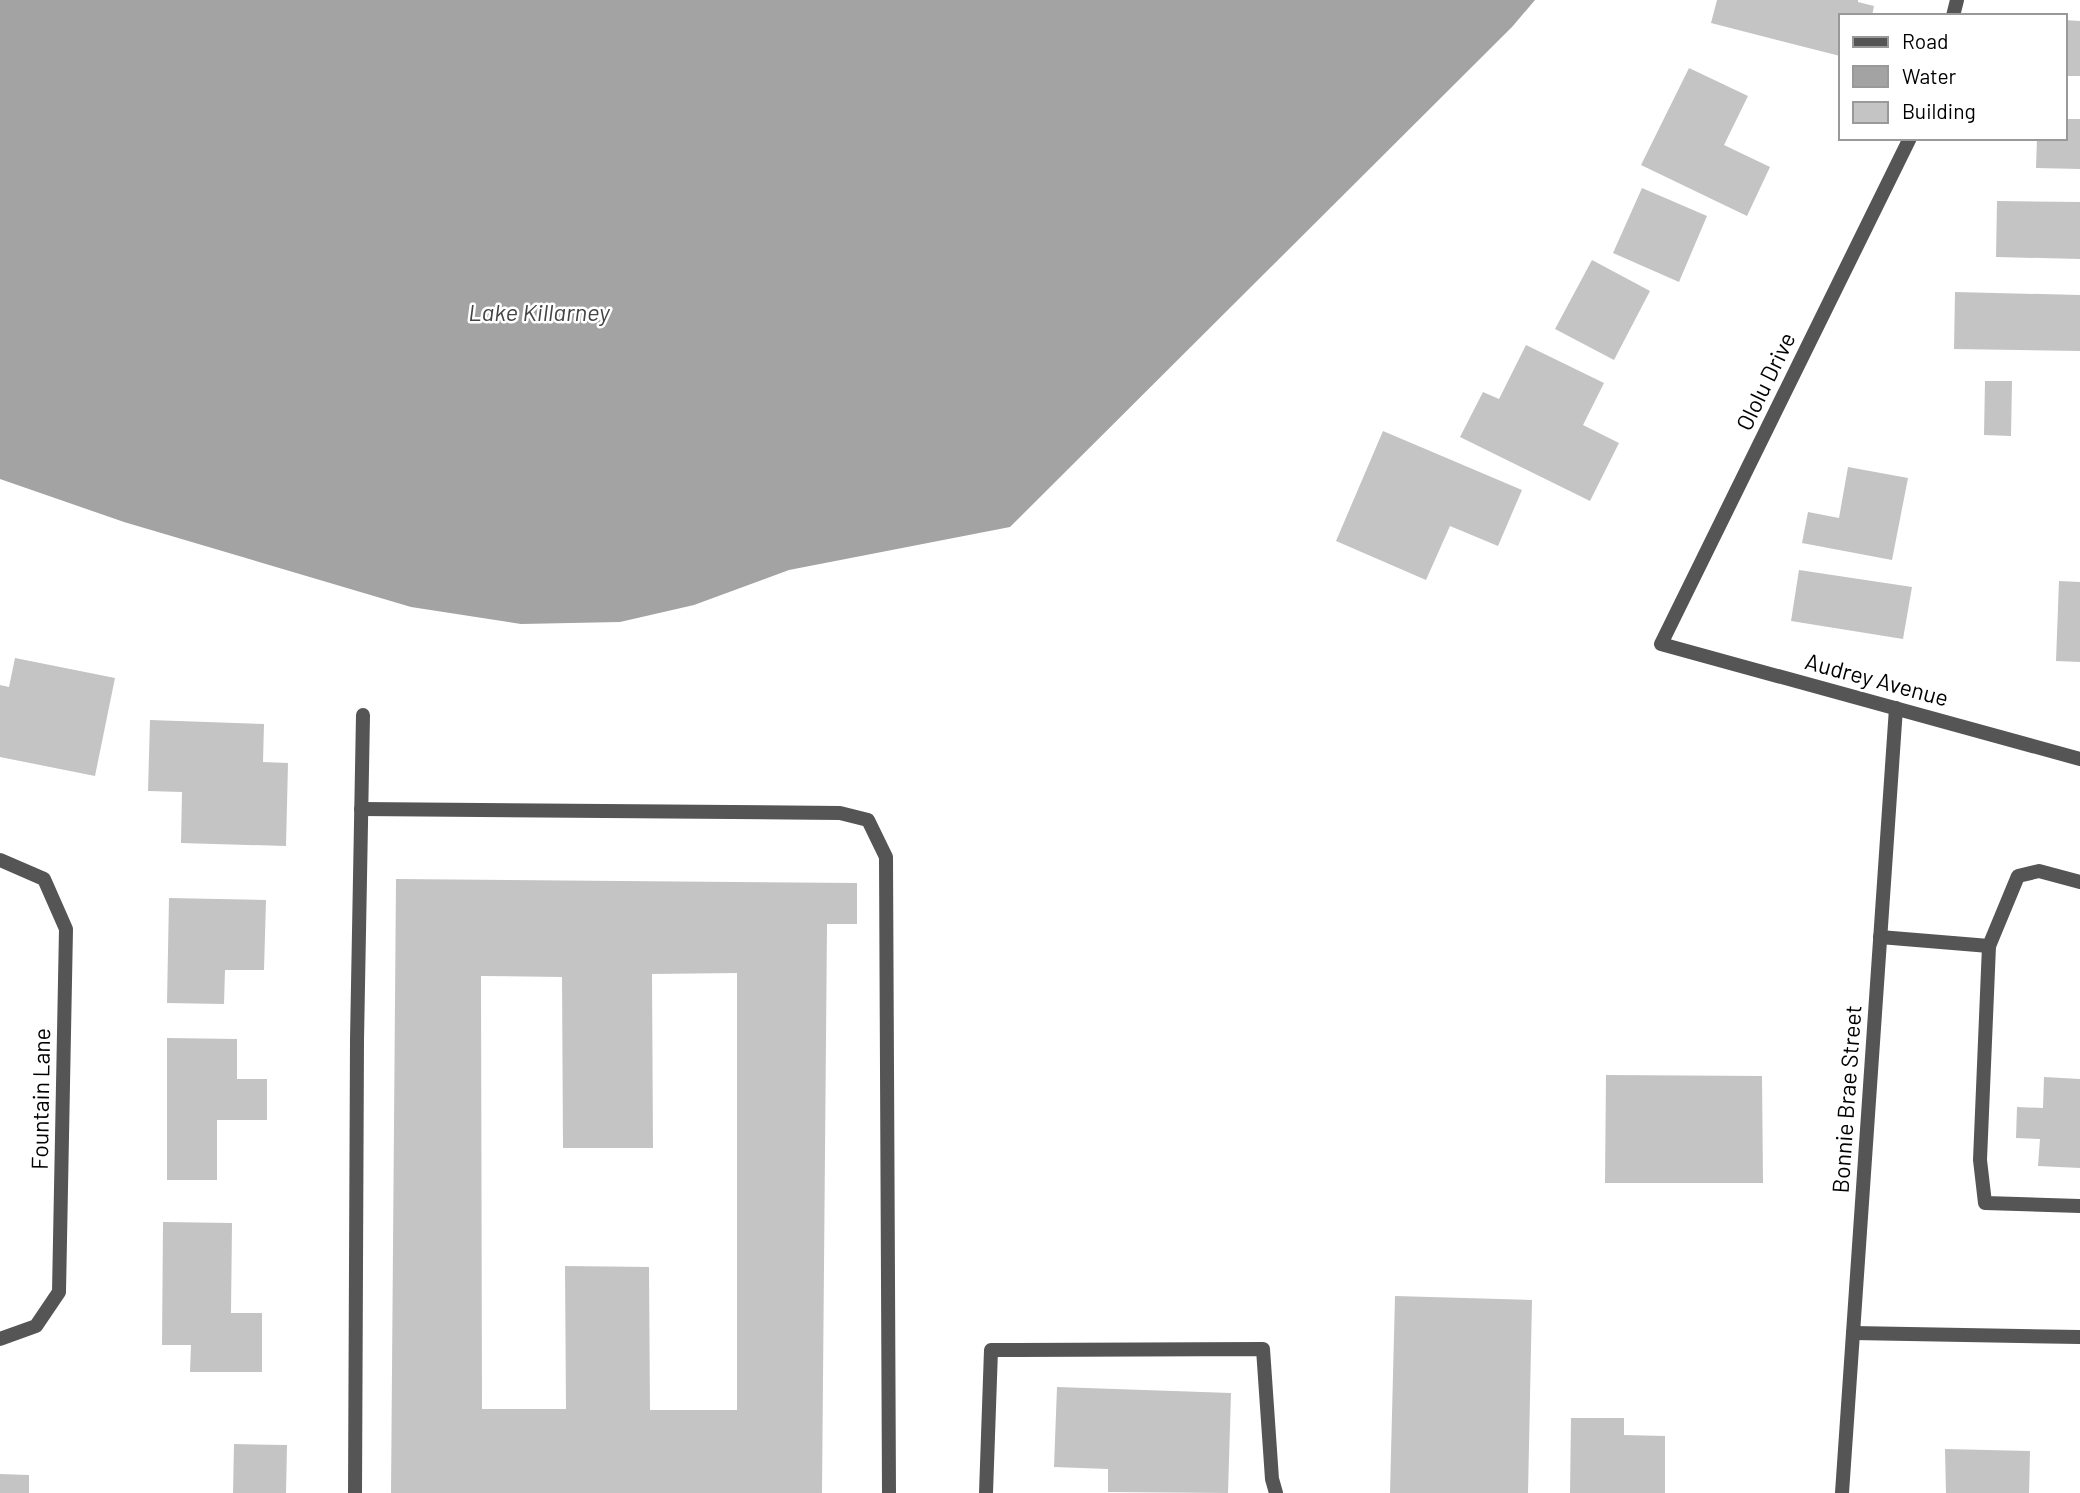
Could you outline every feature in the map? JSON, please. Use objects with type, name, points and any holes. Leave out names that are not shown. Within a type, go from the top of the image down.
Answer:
[{"type":"street","name":"Ololu Drive","points":[[1661,644],[1909,140]]},
{"type":"street","name":"Audrey Avenue","points":[[1661,644],[2080,760]]},
{"type":"street","name":"Bonnie Brae Street","points":[[1842,1493],[1896,708]]},
{"type":"street","points":[[355,1493],[357,1054],[363,715]]},
{"type":"street","points":[[361,809],[840,813],[868,820],[886,857],[889,1493]]},
{"type":"street","name":"Fountain Lane","points":[[0,860],[44,879],[65,929],[59,1292],[36,1326],[0,1339]]},
{"type":"street","points":[[2080,882],[2039,871],[2018,876],[1989,946],[1980,1160],[1985,1203],[2080,1206]]},
{"type":"street","points":[[1880,937],[1989,946]]},
{"type":"street","points":[[1853,1333],[2080,1337]]},
{"type":"street","points":[[986,1493],[990,1350],[1263,1349],[1272,1479],[1276,1493]]},
{"type":"water","name":"Lake Killarney","points":[[0,0],[1535,0],[1512,27],[1010,527],[789,570],[694,605],[620,622],[521,624],[411,607],[124,522],[0,479]]},
{"type":"building","points":[[1717,0],[1858,0],[1874,6],[1872,14],[1839,14],[1839,56],[1711,23]]},
{"type":"building","points":[[2066,20],[2080,21],[2080,76],[2066,76]]},
{"type":"building","points":[[1689,68],[1748,96],[1724,145],[1770,167],[1747,216],[1641,165]]},
{"type":"building","points":[[2066,119],[2080,119],[2080,169],[2036,168],[2037,140],[2066,140]]},
{"type":"building","points":[[1642,188],[1707,216],[1679,282],[1613,253]]},
{"type":"building","points":[[1997,201],[2080,202],[2080,259],[1996,257]]},
{"type":"building","points":[[1592,260],[1650,291],[1614,360],[1555,329]]},
{"type":"building","points":[[1955,292],[2080,295],[2080,351],[1954,349]]},
{"type":"building","points":[[1526,345],[1604,383],[1583,425],[1619,443],[1590,501],[1460,437],[1483,392],[1499,399]]},
{"type":"building","points":[[1985,381],[2012,381],[2011,436],[1984,435]]},
{"type":"building","points":[[1383,431],[1522,490],[1498,546],[1450,526],[1426,580],[1336,541]]},
{"type":"building","points":[[1848,467],[1908,478],[1892,560],[1802,543],[1808,512],[1839,518]]},
{"type":"building","points":[[1799,570],[1912,587],[1903,639],[1791,621]]},
{"type":"building","points":[[2059,581],[2080,582],[2080,662],[2056,661]]},
{"type":"building","points":[[15,658],[115,678],[95,776],[0,757],[0,685],[9,687]]},
{"type":"building","points":[[150,720],[264,724],[263,762],[288,763],[286,846],[181,843],[182,792],[148,791]]},
{"type":"building","points":[[396,879],[857,883],[857,924],[827,924],[822,1493],[391,1493]],"holes":[[[737,973],[737,1410],[650,1410],[649,1267],[565,1266],[566,1409],[482,1409],[481,976],[562,977],[563,1148],[653,1148],[652,974]]]},
{"type":"building","points":[[169,898],[266,900],[264,970],[225,970],[224,1004],[167,1003]]},
{"type":"building","points":[[167,1038],[237,1039],[237,1079],[267,1079],[267,1120],[217,1120],[217,1180],[167,1180]]},
{"type":"building","points":[[1606,1075],[1762,1076],[1763,1183],[1605,1183]]},
{"type":"building","points":[[2044,1077],[2080,1079],[2080,1168],[2038,1166],[2040,1139],[2016,1138],[2017,1107],[2043,1108]]},
{"type":"building","points":[[163,1222],[232,1223],[231,1313],[262,1313],[262,1372],[190,1372],[191,1345],[162,1345]]},
{"type":"building","points":[[1395,1296],[1532,1300],[1528,1493],[1390,1493]]},
{"type":"building","points":[[1057,1387],[1231,1393],[1228,1493],[1108,1492],[1108,1469],[1054,1467]]},
{"type":"building","points":[[1571,1418],[1624,1418],[1624,1435],[1665,1436],[1665,1493],[1570,1493]]},
{"type":"building","points":[[234,1444],[287,1445],[286,1493],[233,1493]]},
{"type":"building","points":[[1945,1449],[2030,1451],[2029,1493],[1946,1493]]},
{"type":"building","points":[[0,1474],[29,1475],[29,1493],[0,1493]]}]
